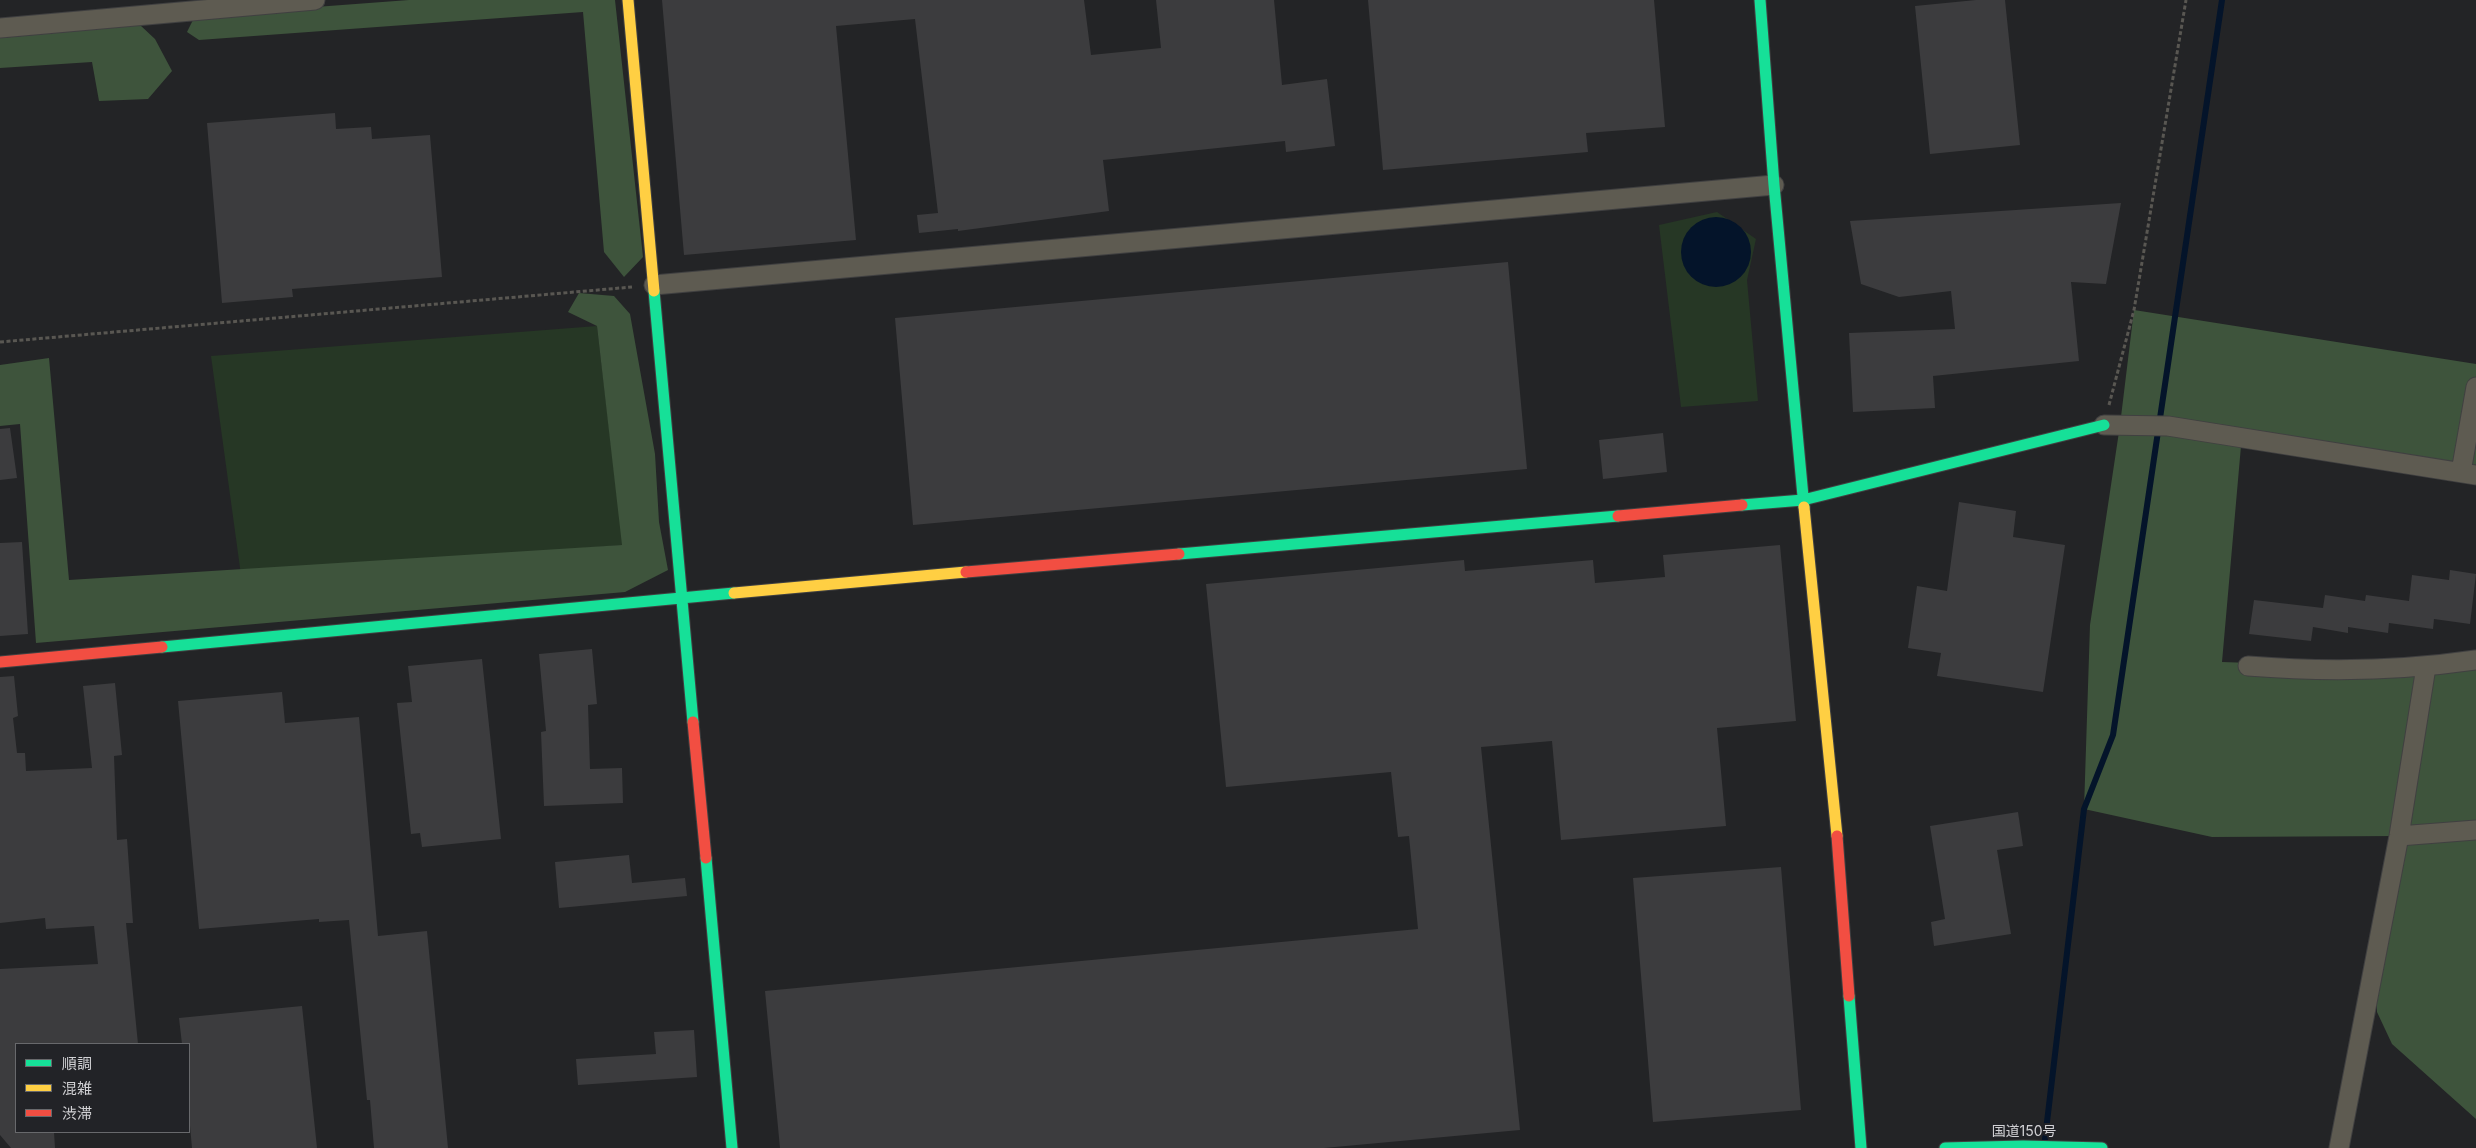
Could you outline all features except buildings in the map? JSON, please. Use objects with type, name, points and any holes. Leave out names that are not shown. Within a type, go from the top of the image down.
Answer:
[{"type":"main road","points":[[628,0],[684,597],[732,1148]]},
{"type":"main road","points":[[1760,0],[1774,185],[1803,500],[1837,833],[1861,1148]]},
{"type":"main road","points":[[0,662],[684,597],[1803,500],[2104,425]]},
{"type":"main road","name":"国道150号","points":[[1946,1148],[2023,1146],[2102,1148]]},
{"type":"street","points":[[0,28],[315,0]]},
{"type":"street","points":[[654,285],[1774,185]]},
{"type":"street","points":[[2104,425],[2168,426],[2468,474],[2476,387]]},
{"type":"street","points":[[2248,666],[2300,670],[2426,667],[2476,660]]},
{"type":"street","points":[[2339,1148],[2399,836],[2426,667]]},
{"type":"street","points":[[2399,836],[2476,830]]},
{"type":"path","points":[[2104,425],[2134,310],[2186,0]]},
{"type":"path","points":[[0,342],[654,285]]},
{"type":"green space","points":[[409,0],[615,0],[643,257],[624,277],[604,252],[583,12],[199,40],[187,32],[195,16]]},
{"type":"green space","points":[[140,25],[155,39],[172,71],[148,99],[99,101],[92,62],[0,68],[0,38]]},
{"type":"green space","points":[[1717,212],[1756,239],[1747,280],[1758,401],[1681,407],[1659,225]]},
{"type":"green space","points":[[579,293],[614,296],[630,314],[655,454],[659,522],[668,570],[625,592],[36,643],[20,424],[0,426],[0,365],[49,358],[69,580],[622,545],[597,326],[568,312]]},
{"type":"green space","points":[[2134,310],[2476,364],[2476,483],[2241,446],[2222,662],[2401,668],[2476,658],[2476,1119],[2392,1044],[2377,1012],[2377,976],[2399,836],[2212,837],[2084,809],[2090,625],[2120,425]]},
{"type":"green space","points":[[597,326],[623,545],[241,575],[211,356]]},
{"type":"water","points":[[1716,217],[1729,220],[1741,227],[1748,239],[1751,252],[1748,265],[1741,277],[1729,284],[1716,287],[1703,284],[1691,277],[1684,265],[1681,252],[1684,239],[1691,227],[1703,220]]},
{"type":"waterway","points":[[2045,1139],[2084,809],[2113,735],[2222,0]]},
{"type":"traffic: fast","points":[[1760,0],[1774,185],[1804,507]]},
{"type":"traffic: fast","points":[[654,291],[693,722]]},
{"type":"traffic: fast","points":[[1742,505],[1803,500],[2104,425]]},
{"type":"traffic: fast","points":[[1179,554],[1618,516]]},
{"type":"traffic: fast","points":[[162,647],[734,593]]},
{"type":"traffic: fast","points":[[706,858],[732,1148]]},
{"type":"traffic: fast","points":[[1849,996],[1861,1148]]},
{"type":"traffic: fast","points":[[1945,1148],[2023,1146],[2102,1148]]},
{"type":"traffic: slow","points":[[628,0],[654,291]]},
{"type":"traffic: slow","points":[[1804,507],[1837,836]]},
{"type":"traffic: slow","points":[[734,593],[966,572]]},
{"type":"traffic: jam","points":[[1618,516],[1742,505]]},
{"type":"traffic: jam","points":[[966,572],[1179,554]]},
{"type":"traffic: jam","points":[[0,662],[162,647]]},
{"type":"traffic: jam","points":[[693,722],[706,858]]},
{"type":"traffic: jam","points":[[1837,836],[1849,996]]}]
